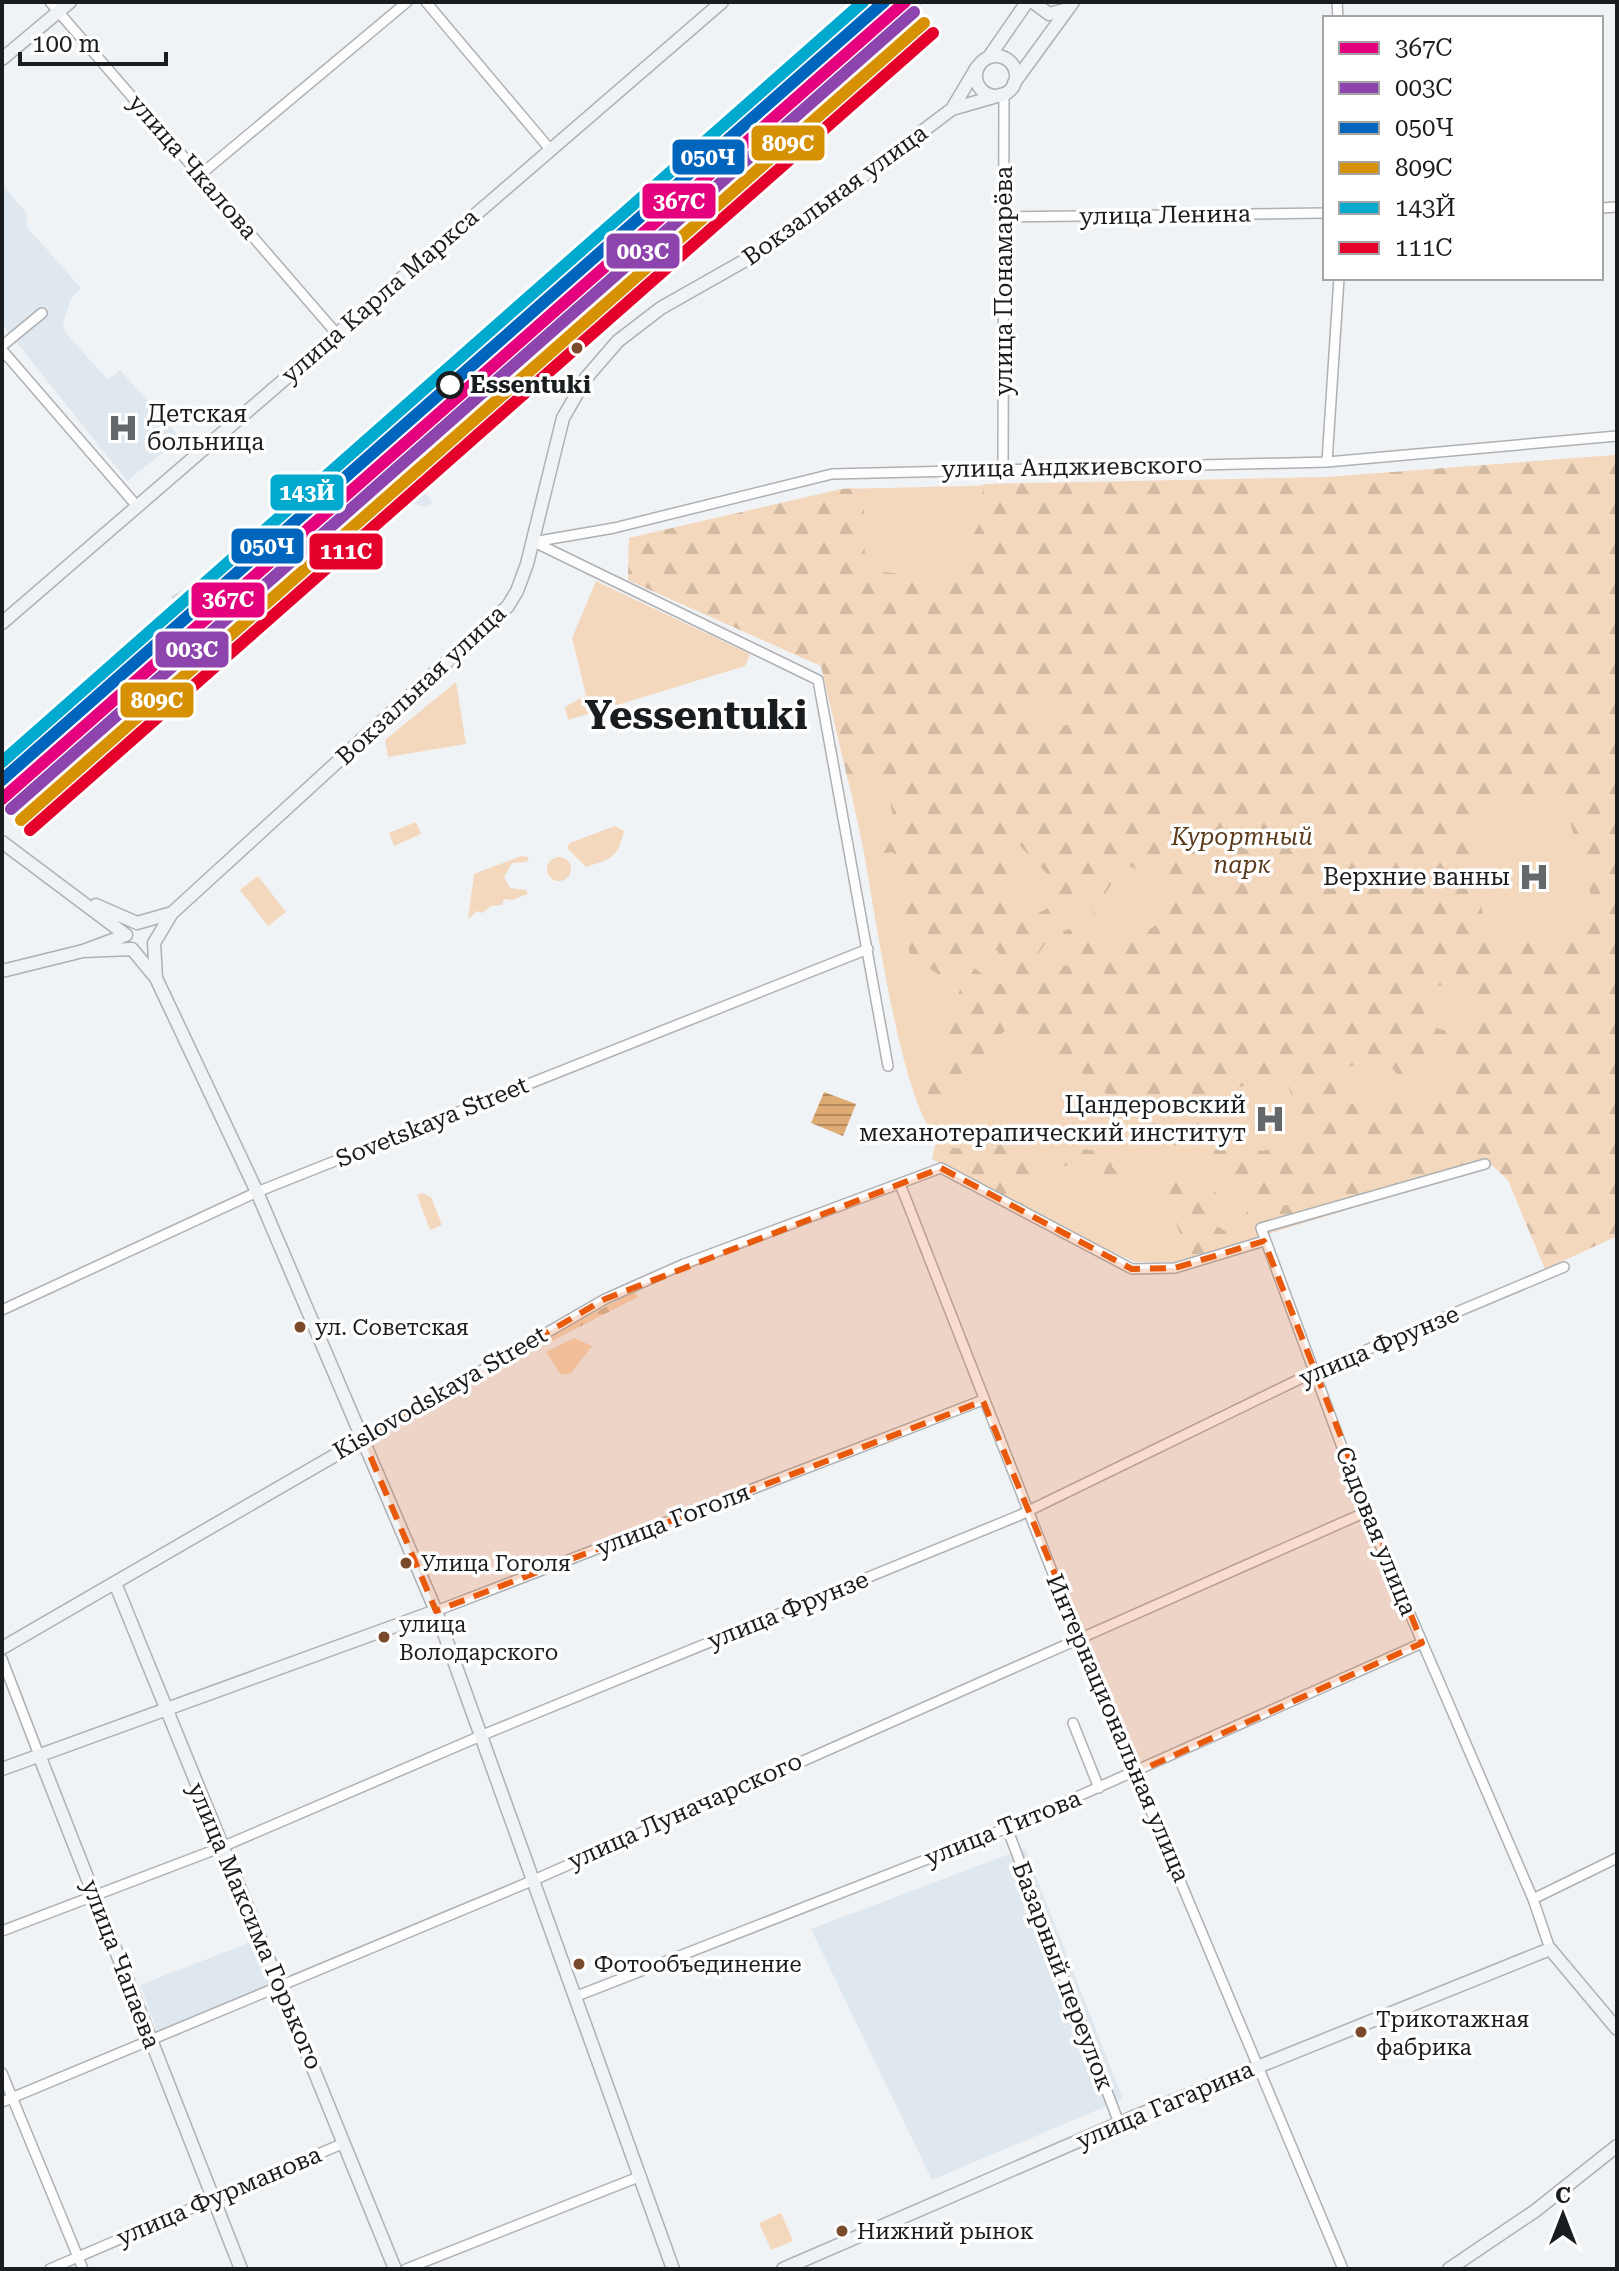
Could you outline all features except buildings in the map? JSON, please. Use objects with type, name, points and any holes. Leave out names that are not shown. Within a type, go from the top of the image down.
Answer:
[{"type":"street","points":[[2,59],[54,7],[70,2]]},
{"type":"street","points":[[200,175],[407,2]]},
{"type":"street","points":[[426,2],[549,148]]},
{"type":"street","points":[[952,109],[984,61],[1030,2],[1049,14],[1070,6]]},
{"type":"street","name":"улица Карла Маркса","points":[[2,623],[714,5]]},
{"type":"street","points":[[952,109],[1004,94],[1070,6]]},
{"type":"street","name":"улица Чкалова","points":[[54,7],[336,333]]},
{"type":"street","points":[[1004,94],[996,96],[981,89],[976,81],[984,61],[998,56],[1013,65],[1014,83]]},
{"type":"street","name":"улица Понамарёва","points":[[1003,468],[1004,94]]},
{"type":"street","name":"Вокзальная улица","points":[[172,913],[496,619],[517,591],[533,542],[563,418],[586,378],[618,341],[661,308],[772,245],[952,109]]},
{"type":"street","name":"улица Ленина","points":[[1004,217],[1323,213]]},
{"type":"street","points":[[1327,462],[1339,280]]},
{"type":"street","points":[[42,313],[2,348],[136,505]]},
{"type":"street","name":"улица Анджиевского","points":[[533,542],[614,528],[832,474],[1327,462],[1617,436]]},
{"type":"street","points":[[533,542],[818,680],[888,1066]]},
{"type":"street","points":[[2,842],[126,935],[132,949],[156,978],[257,1192],[436,1611],[673,2269]]},
{"type":"street","points":[[82,899],[153,930],[156,978]]},
{"type":"street","points":[[2,971],[83,951],[126,935],[137,923],[172,913]]},
{"type":"street","points":[[83,951],[144,951],[154,943],[172,913]]},
{"type":"street","name":"Sovetskaya Street","points":[[2,1310],[257,1192],[868,949]]},
{"type":"street","points":[[1264,1241],[1261,1228],[1485,1164]]},
{"type":"street","name":"Kislovodskaya Street","points":[[2,1648],[605,1299],[684,1264],[941,1168],[1132,1269],[1175,1268],[1264,1241]]},
{"type":"street","name":"Интернациональная улица","points":[[900,1184],[1079,1640],[1343,2269]]},
{"type":"street","name":"Садовая улица","points":[[1264,1241],[1366,1512],[1533,1899],[1550,1949],[1617,2029]]},
{"type":"street","name":"улица Фрунзе","points":[[2,1931],[222,1847],[481,1736],[1029,1511],[1314,1372],[1564,1267]]},
{"type":"street","name":"улица Гоголя","points":[[2,1769],[436,1611],[983,1400]]},
{"type":"street","name":"улица Луначарского","points":[[7,2100],[150,2043],[534,1880],[1366,1512]]},
{"type":"street","name":"улица Максима Горького","points":[[115,1583],[395,2269]]},
{"type":"street","name":"улица Титова","points":[[577,1996],[1007,1828],[1422,1643]]},
{"type":"street","name":"улица Чапаева","points":[[2,1659],[241,2269]]},
{"type":"street","points":[[1073,1723],[1099,1788]]},
{"type":"street","name":"Базарный переулок","points":[[1007,1828],[1119,2123]]},
{"type":"street","points":[[1533,1899],[1617,1858]]},
{"type":"street","name":"улица Гагарина","points":[[783,2269],[1119,2123],[1550,1949]]},
{"type":"street","points":[[2,2073],[7,2100],[83,2269]]},
{"type":"street","name":"улица Фурманова","points":[[50,2269],[344,2143]]},
{"type":"street","points":[[1449,2269],[1466,2264],[1617,2146]]},
{"type":"street","points":[[406,2269],[641,2176]]},
{"type":"highlighted area","points":[[941,1168],[1132,1269],[1175,1268],[1264,1241],[1422,1643],[1137,1772],[983,1401],[436,1611],[363,1439],[605,1299]]},
{"type":"shaded area","points":[[2,183],[27,214],[27,227],[81,288],[71,299],[63,323],[65,332],[108,380],[120,370],[181,438],[127,481],[2,324]]},
{"type":"shaded area","points":[[517,310],[543,344],[534,353],[539,360],[516,382],[506,374],[410,459],[412,462],[403,470],[433,502],[427,507],[374,494],[325,535],[327,538],[261,598],[229,557]]},
{"type":"shaded area","points":[[824,1092],[856,1104],[843,1136],[811,1123]]},
{"type":"shaded area","name":"Нижний рынок","points":[[1025,1848],[1123,2099],[932,2180],[811,1929]]},
{"type":"shaded area","points":[[256,1940],[275,1985],[158,2033],[140,1985]]},
{"type":"green space","name":"Курортный парк","points":[[1617,455],[1617,1236],[1545,1269],[1508,1180],[1492,1165],[1176,1262],[1135,1262],[1069,1232],[932,1159],[937,1138],[923,1117],[900,1043],[861,838],[821,666],[628,580],[629,538],[842,489],[1328,477]]},
{"type":"green space","name":"Курортный парк","points":[[1617,455],[1617,1236],[1545,1269],[1508,1180],[1492,1165],[1176,1262],[1174,1249],[1182,1238],[1176,1223],[1179,1208],[1165,1195],[1139,1188],[1133,1177],[1137,1168],[1167,1184],[1173,1174],[1192,1184],[1187,1196],[1200,1203],[1208,1188],[1222,1197],[1226,1205],[1215,1225],[1235,1237],[1252,1201],[1248,1187],[1217,1170],[1219,1163],[1180,1141],[1175,1146],[1146,1129],[1137,1119],[1116,1111],[1102,1087],[1033,1038],[1024,1017],[1014,1012],[1011,1025],[992,1043],[991,1063],[977,1073],[966,1065],[944,1106],[924,1105],[926,1087],[932,1080],[947,1084],[949,1055],[944,1035],[964,978],[943,977],[910,957],[893,852],[869,855],[870,842],[894,822],[887,785],[848,781],[821,666],[628,580],[629,538],[842,489],[857,488],[864,510],[865,570],[928,577],[969,565],[967,544],[981,522],[983,484],[1328,477]],"holes":[[[1043,698],[1062,710],[1074,723],[1039,732],[1029,708]],[[1516,793],[1560,803],[1568,815],[1594,906],[1592,914],[1570,922],[1572,943],[1539,949],[1524,934],[1498,939],[1485,927],[1472,849],[1476,833],[1471,817],[1489,801]],[[1017,843],[1057,884],[1050,907],[1033,916],[1010,886],[1019,863],[1013,846]],[[1125,864],[1160,880],[1166,919],[1140,935],[1096,952],[1079,926],[1063,931],[1065,947],[1082,963],[1057,967],[1038,954],[1079,894],[1086,894],[1096,919],[1119,916],[1102,898]],[[982,942],[998,951],[1005,979],[997,986],[967,962],[967,945]],[[1458,982],[1467,1002],[1468,1014],[1460,1034],[1432,1027],[1431,1004],[1419,990]],[[1399,1038],[1406,1050],[1389,1065],[1399,1076],[1414,1075],[1426,1061],[1463,1058],[1467,1072],[1444,1077],[1442,1092],[1430,1106],[1405,1108],[1402,1087],[1392,1078],[1394,1102],[1378,1110],[1360,1101],[1349,1105],[1341,1084],[1334,1082],[1332,1073],[1363,1062],[1388,1060],[1381,1040]],[[1283,1073],[1305,1129],[1298,1144],[1261,1151],[1243,1139],[1222,1093]],[[1280,1178],[1291,1179],[1299,1188],[1292,1204],[1281,1206],[1272,1198],[1271,1186]]]},
{"type":"green space","points":[[596,581],[750,654],[745,666],[568,720],[565,707],[586,695],[572,638]]},
{"type":"green space","points":[[456,682],[466,744],[388,757],[385,740]]},
{"type":"green space","points":[[416,822],[421,834],[394,846],[389,833]]},
{"type":"green space","points":[[615,826],[624,831],[616,852],[607,859],[586,867],[567,848],[570,843]]},
{"type":"green space","points":[[521,856],[529,857],[527,862],[512,863],[504,877],[510,888],[526,890],[528,894],[512,900],[504,899],[502,905],[491,906],[482,913],[477,911],[468,919],[474,874]]},
{"type":"green space","points":[[559,857],[570,864],[571,869],[564,880],[559,881],[548,874],[547,869],[554,858]]},
{"type":"green space","points":[[258,876],[286,912],[268,926],[240,890]]},
{"type":"green space","points":[[990,1132],[1011,1138],[1033,1167],[1028,1210],[932,1159],[948,1147],[981,1151],[992,1142]]},
{"type":"green space","points":[[1129,1134],[1112,1167],[1120,1171],[1122,1185],[1112,1193],[1086,1175],[1076,1162],[1056,1169],[1047,1144],[1097,1151],[1116,1136]]},
{"type":"green space","points":[[422,1193],[431,1197],[442,1225],[430,1230],[417,1195]]},
{"type":"green space","points":[[635,1291],[638,1297],[544,1345],[541,1341]]},
{"type":"green space","points":[[574,1338],[592,1346],[571,1373],[561,1375],[546,1352]]},
{"type":"green space","points":[[781,2213],[793,2241],[771,2250],[759,2223]]},
{"type":"railway","points":[[565,315],[924,2]]},
{"type":"railway","points":[[659,196],[719,134]]},
{"type":"railway","points":[[172,598],[231,563]]},
{"type":"transit line","name":"143Й","points":[[2,762],[863,2]]},
{"type":"transit line","name":"050Ч","points":[[2,780],[884,2]]},
{"type":"transit line","name":"367С","points":[[2,799],[905,2]]},
{"type":"transit line","name":"003С","points":[[11,809],[914,12]]},
{"type":"transit line","name":"809С","points":[[21,820],[924,23]]},
{"type":"transit line","name":"111С","points":[[30,830],[933,33]]},
{"type":"place","name":"Essentuki","points":[[450,385]]},
{"type":"place","name":"Детская больница","points":[[123,428]]},
{"type":"place","name":"Верхние ванны","points":[[1534,877]]},
{"type":"place","name":"Цандеровский механотерапический институт","points":[[1270,1119]]},
{"type":"place","name":"ул. Советская","points":[[300,1327]]},
{"type":"place","name":"Улица Гоголя","points":[[406,1563]]},
{"type":"place","name":"улица Володарского","points":[[384,1637]]},
{"type":"place","name":"Фотообъединение","points":[[579,1964]]},
{"type":"place","name":"Трикотажная фабрика","points":[[1361,2032]]},
{"type":"place","name":"Нижний рынок","points":[[842,2231]]},
{"type":"district","name":"Yessentuki","points":[[696,715]]}]
